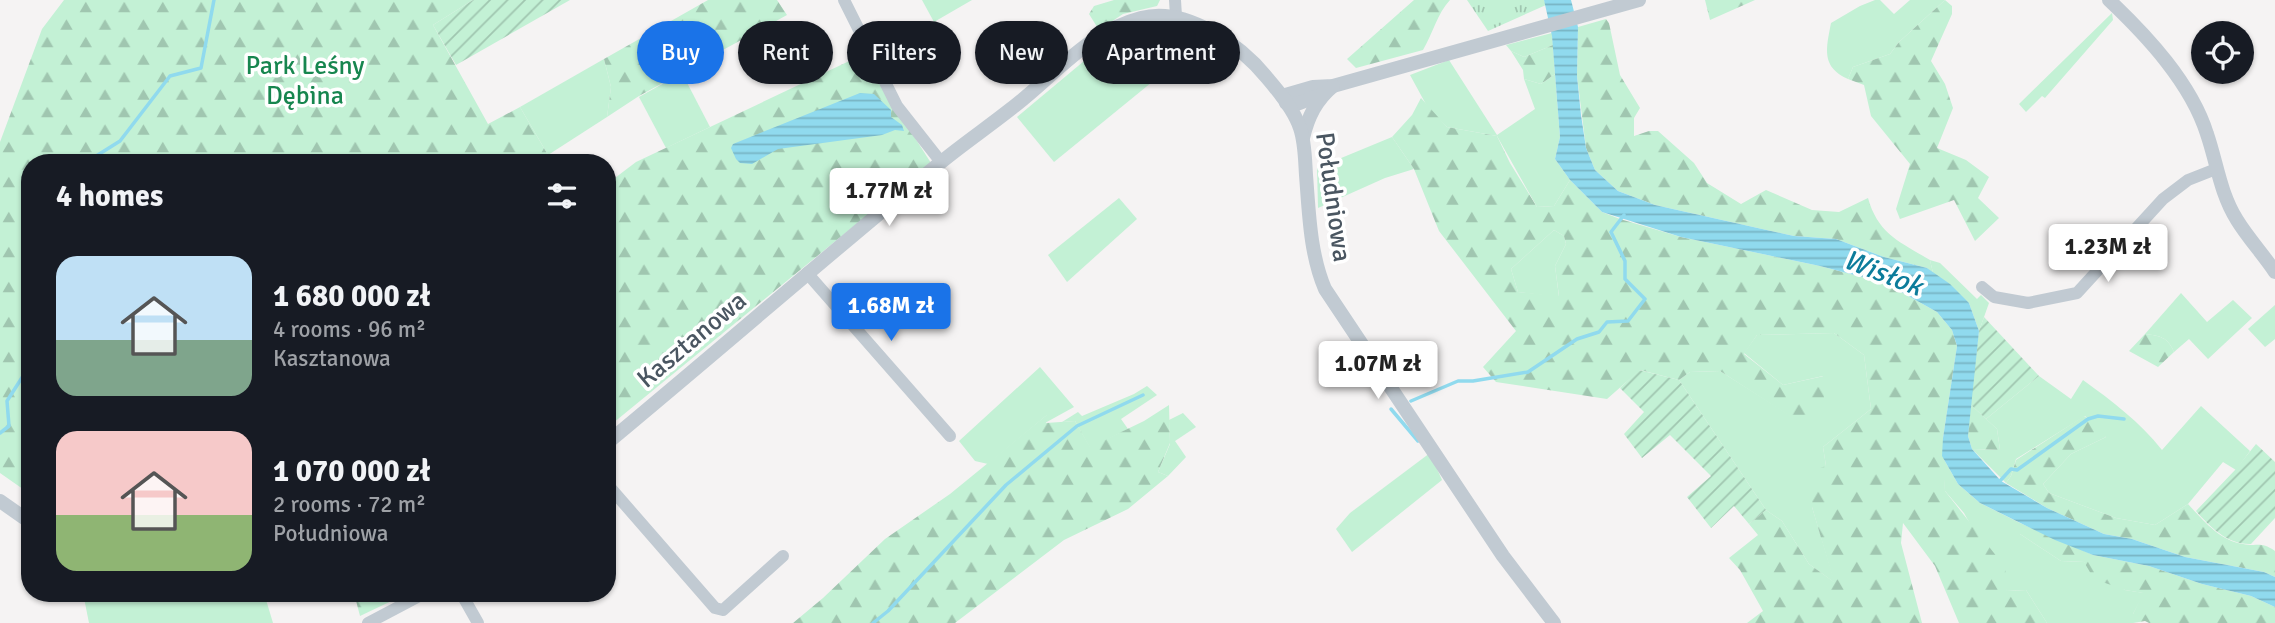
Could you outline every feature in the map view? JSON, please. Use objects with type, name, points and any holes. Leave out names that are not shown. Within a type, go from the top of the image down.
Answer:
[{"type":"street","points":[[844,0],[897,106],[941,162]]},
{"type":"street","points":[[1175,0],[1176,16]]},
{"type":"street","points":[[1284,100],[1313,87],[1328,90],[1614,3],[1639,0]]},
{"type":"street","points":[[2109,0],[2149,38],[2182,83],[2207,131],[2221,187],[2237,220],[2275,272]]},
{"type":"street","name":"Kasztanowa","points":[[616,435],[807,273],[1084,47],[1113,28],[1143,17],[1176,16]]},
{"type":"street","name":"Południowa","points":[[1176,16],[1222,37],[1259,69],[1284,100],[1300,128],[1303,139],[1317,269],[1325,289],[1503,556],[1554,623]]},
{"type":"street","points":[[1303,139],[1307,121],[1328,90]]},
{"type":"street","points":[[1982,287],[1994,298],[2028,303],[2077,293],[2163,199],[2188,180],[2216,169]]},
{"type":"street","points":[[807,273],[950,436]]},
{"type":"street","points":[[616,494],[715,608],[723,610],[783,556]]},
{"type":"street","points":[[0,501],[21,516]]},
{"type":"street","points":[[368,623],[408,602]]},
{"type":"street","points":[[466,602],[478,623]]},
{"type":"green space","name":"Park Leśny Dębina","points":[[64,0],[473,0],[433,25],[488,124],[520,107],[547,154],[21,154],[21,488],[0,473],[0,142],[42,29]]},
{"type":"green space","points":[[473,0],[570,0],[456,65],[433,25]]},
{"type":"green space","points":[[708,0],[777,0],[787,15],[776,21],[738,21],[738,42],[724,49],[724,21],[671,21]]},
{"type":"green space","points":[[922,0],[972,0],[936,21]]},
{"type":"green space","points":[[1114,0],[1160,0],[1157,6],[1123,14],[1112,21],[1093,21],[1089,14],[1094,6]]},
{"type":"green space","points":[[1414,0],[1450,0],[1423,50],[1356,68],[1347,59]]},
{"type":"green space","points":[[1467,0],[1544,0],[1546,5],[1488,31]]},
{"type":"green space","points":[[1705,0],[1755,0],[1710,20]]},
{"type":"green space","points":[[1875,0],[1880,0],[1894,14],[1910,0],[1945,0],[1899,42],[1890,54],[1853,67],[1848,79],[1829,63],[1827,49],[1831,23]]},
{"type":"green space","points":[[1945,0],[1952,6],[1952,14],[1931,61],[1945,84],[1953,108],[1937,148],[1966,160],[1989,177],[1978,198],[1999,218],[1975,241],[1954,200],[1900,219],[1896,209],[1910,164],[1871,116],[1864,85],[1848,79],[1853,67],[1890,54],[1899,42]]},
{"type":"green space","points":[[2112,13],[2113,20],[2045,98],[2042,96],[2026,112],[2019,104]]},
{"type":"green space","points":[[1606,19],[1620,75],[1640,108],[1634,118],[1634,136],[1658,131],[1694,163],[1707,183],[1741,204],[1766,190],[1812,210],[1839,212],[1868,198],[1884,229],[1930,260],[1933,273],[1927,268],[1884,257],[1836,239],[1794,236],[1655,205],[1618,191],[1595,170],[1586,148],[1577,76],[1578,27]]},
{"type":"green space","points":[[1552,33],[1553,45],[1524,57],[1511,51],[1506,45]]},
{"type":"green space","points":[[637,40],[637,84],[661,84],[607,117],[611,87],[604,59]]},
{"type":"green space","points":[[1553,45],[1555,74],[1541,84],[1524,79],[1523,70],[1511,51],[1524,57]]},
{"type":"green space","points":[[604,59],[611,87],[607,117],[550,154],[520,107]]},
{"type":"green space","points":[[1449,60],[1497,135],[1535,109],[1524,79],[1541,84],[1555,74],[1560,137],[1555,159],[1570,180],[1554,206],[1537,207],[1497,136],[1447,127],[1428,108],[1410,75]]},
{"type":"green space","points":[[847,62],[847,84],[881,84],[931,163],[616,421],[616,177],[636,162],[801,84],[833,84],[833,69]]},
{"type":"green space","points":[[1082,63],[1082,84],[1150,84],[1054,162],[1017,117],[1057,84],[1068,84],[1068,74]]},
{"type":"green space","points":[[662,84],[688,84],[710,127],[666,148],[639,97]]},
{"type":"green space","points":[[1421,98],[1447,127],[1497,136],[1537,207],[1554,206],[1570,180],[1602,212],[1620,219],[1681,237],[1820,266],[1885,283],[1937,312],[1952,330],[1957,346],[1943,438],[1945,491],[2005,567],[2007,591],[2026,590],[2047,623],[1959,623],[1935,566],[1903,523],[1901,543],[1922,623],[1747,623],[1763,611],[1740,570],[1729,558],[1758,535],[1749,524],[1766,510],[1782,521],[1809,564],[1834,582],[1812,507],[1811,471],[1826,466],[1823,447],[1871,409],[1864,355],[1834,333],[1757,335],[1744,354],[1783,385],[1824,376],[1824,402],[1805,426],[1720,371],[1690,372],[1679,380],[1640,370],[1607,399],[1496,382],[1483,367],[1516,331],[1439,231],[1414,169],[1392,137],[1412,115]],"holes":[[[1554,230],[1564,236],[1566,244],[1555,266],[1559,296],[1518,292],[1511,269]]]},
{"type":"green space","points":[[1392,137],[1414,169],[1385,178],[1318,208],[1317,168]]},
{"type":"green space","points":[[1119,198],[1137,219],[1067,282],[1048,255]]},
{"type":"green space","points":[[1554,230],[1564,236],[1566,244],[1555,266],[1559,297],[1518,292],[1511,269]]},
{"type":"green space","points":[[1930,260],[1940,263],[1977,299],[1981,295],[1989,303],[1979,331],[1969,303],[1933,273]]},
{"type":"green space","points":[[2181,293],[2207,322],[2233,300],[2252,318],[2208,359],[2189,339],[2174,352],[2163,338],[2145,334]]},
{"type":"green space","points":[[2275,305],[2275,339],[2265,347],[2248,329]]},
{"type":"green space","points":[[1984,317],[2039,376],[1986,419],[1970,404],[1979,331]]},
{"type":"green space","points":[[1834,333],[1864,355],[1871,409],[1823,447],[1826,466],[1812,507],[1835,583],[1809,564],[1782,521],[1766,510],[1679,380],[1690,372],[1720,371],[1805,425],[1823,376],[1783,385],[1744,353],[1757,335]]},
{"type":"green space","points":[[2145,334],[2163,338],[2174,352],[2158,367],[2129,351]]},
{"type":"green space","points":[[1040,367],[1074,407],[1045,423],[1047,415],[988,464],[975,461],[959,441]]},
{"type":"green space","points":[[1639,370],[1679,380],[1766,510],[1749,524],[1734,506],[1711,528],[1687,497],[1711,476],[1670,435],[1642,458],[1624,434],[1644,412],[1620,388]]},
{"type":"green space","points":[[2039,376],[2071,399],[2083,380],[2135,421],[2162,450],[2201,406],[2250,451],[2236,470],[2223,462],[2188,504],[2155,525],[2116,518],[2049,493],[2043,484],[2071,454],[2106,437],[2085,416],[2016,459],[2006,483],[1972,449],[2000,450],[1997,429],[1986,419]]},
{"type":"green space","points":[[1147,386],[1157,395],[1121,419],[1128,429],[1090,448],[1075,421],[1062,422],[1078,412],[1082,416]]},
{"type":"green space","points":[[1970,404],[1997,429],[2000,450],[1972,449],[1968,436]]},
{"type":"green space","points":[[1169,405],[1170,443],[1158,472],[1168,476],[1128,509],[1064,540],[955,623],[793,623],[885,539],[950,494],[1048,414],[1046,423],[1075,421],[1090,447],[1144,421]]},
{"type":"green space","points":[[1183,413],[1196,427],[1175,441],[1186,457],[1168,476],[1158,472],[1170,444],[1169,420]]},
{"type":"green space","points":[[2084,416],[2102,429],[2106,437],[2071,454],[2043,484],[2049,493],[2116,518],[2155,525],[2188,504],[2227,539],[2243,544],[2263,545],[2275,551],[2275,577],[2264,572],[2185,557],[2132,539],[2104,534],[2047,508],[2006,483],[2016,460]]},
{"type":"green space","points":[[2256,444],[2275,462],[2275,518],[2251,544],[2243,544],[2220,534],[2196,511]]},
{"type":"green space","points":[[1430,453],[1442,480],[1352,552],[1336,529],[1350,513]]},
{"type":"green space","points":[[1942,456],[1958,484],[1980,503],[2020,523],[2020,534],[2061,561],[2084,562],[2125,590],[2144,593],[2133,614],[2133,623],[2047,623],[2026,590],[2007,591],[1964,513],[1945,491]]},
{"type":"green space","points":[[2020,523],[2093,555],[2149,566],[2202,584],[2251,596],[2275,607],[2275,623],[2133,623],[2133,614],[2143,593],[2094,579],[2084,562],[2061,561],[2020,534]]},
{"type":"green space","points":[[85,602],[267,602],[273,623],[89,623]]},
{"type":"green space","points":[[356,602],[389,602],[360,616]]},
{"type":"water","name":"Wisłok","points":[[1544,0],[1571,0],[1578,27],[1577,76],[1586,148],[1595,170],[1618,191],[1655,205],[1794,236],[1836,239],[1884,257],[1927,268],[1950,284],[1969,303],[1979,331],[1968,436],[1972,449],[2001,481],[2047,508],[2104,534],[2132,539],[2185,557],[2264,572],[2275,577],[2275,607],[2251,596],[2202,584],[2149,566],[2093,555],[2055,540],[1980,503],[1958,484],[1942,456],[1957,346],[1952,330],[1937,312],[1885,283],[1820,266],[1681,237],[1602,212],[1570,180],[1555,159],[1560,137],[1552,36]]},
{"type":"water","points":[[860,93],[874,94],[891,110],[891,117],[902,125],[904,131],[895,130],[882,135],[778,149],[752,164],[740,163],[736,159],[731,148],[733,144]]},
{"type":"waterway","points":[[99,154],[120,141],[170,76],[201,68],[214,0]]},
{"type":"waterway","points":[[1411,401],[1458,381],[1528,372],[1577,339],[1599,332],[1607,322],[1628,321],[1645,299],[1625,279],[1625,261],[1611,232],[1624,215]]},
{"type":"waterway","points":[[0,433],[9,426],[7,401],[21,379]]},
{"type":"waterway","points":[[873,623],[888,611],[1006,485],[1077,426],[1143,395]]},
{"type":"waterway","points":[[1391,409],[1418,441]]},
{"type":"waterway","points":[[1999,482],[2011,469],[2017,470],[2088,419],[2098,416],[2124,419]]}]
